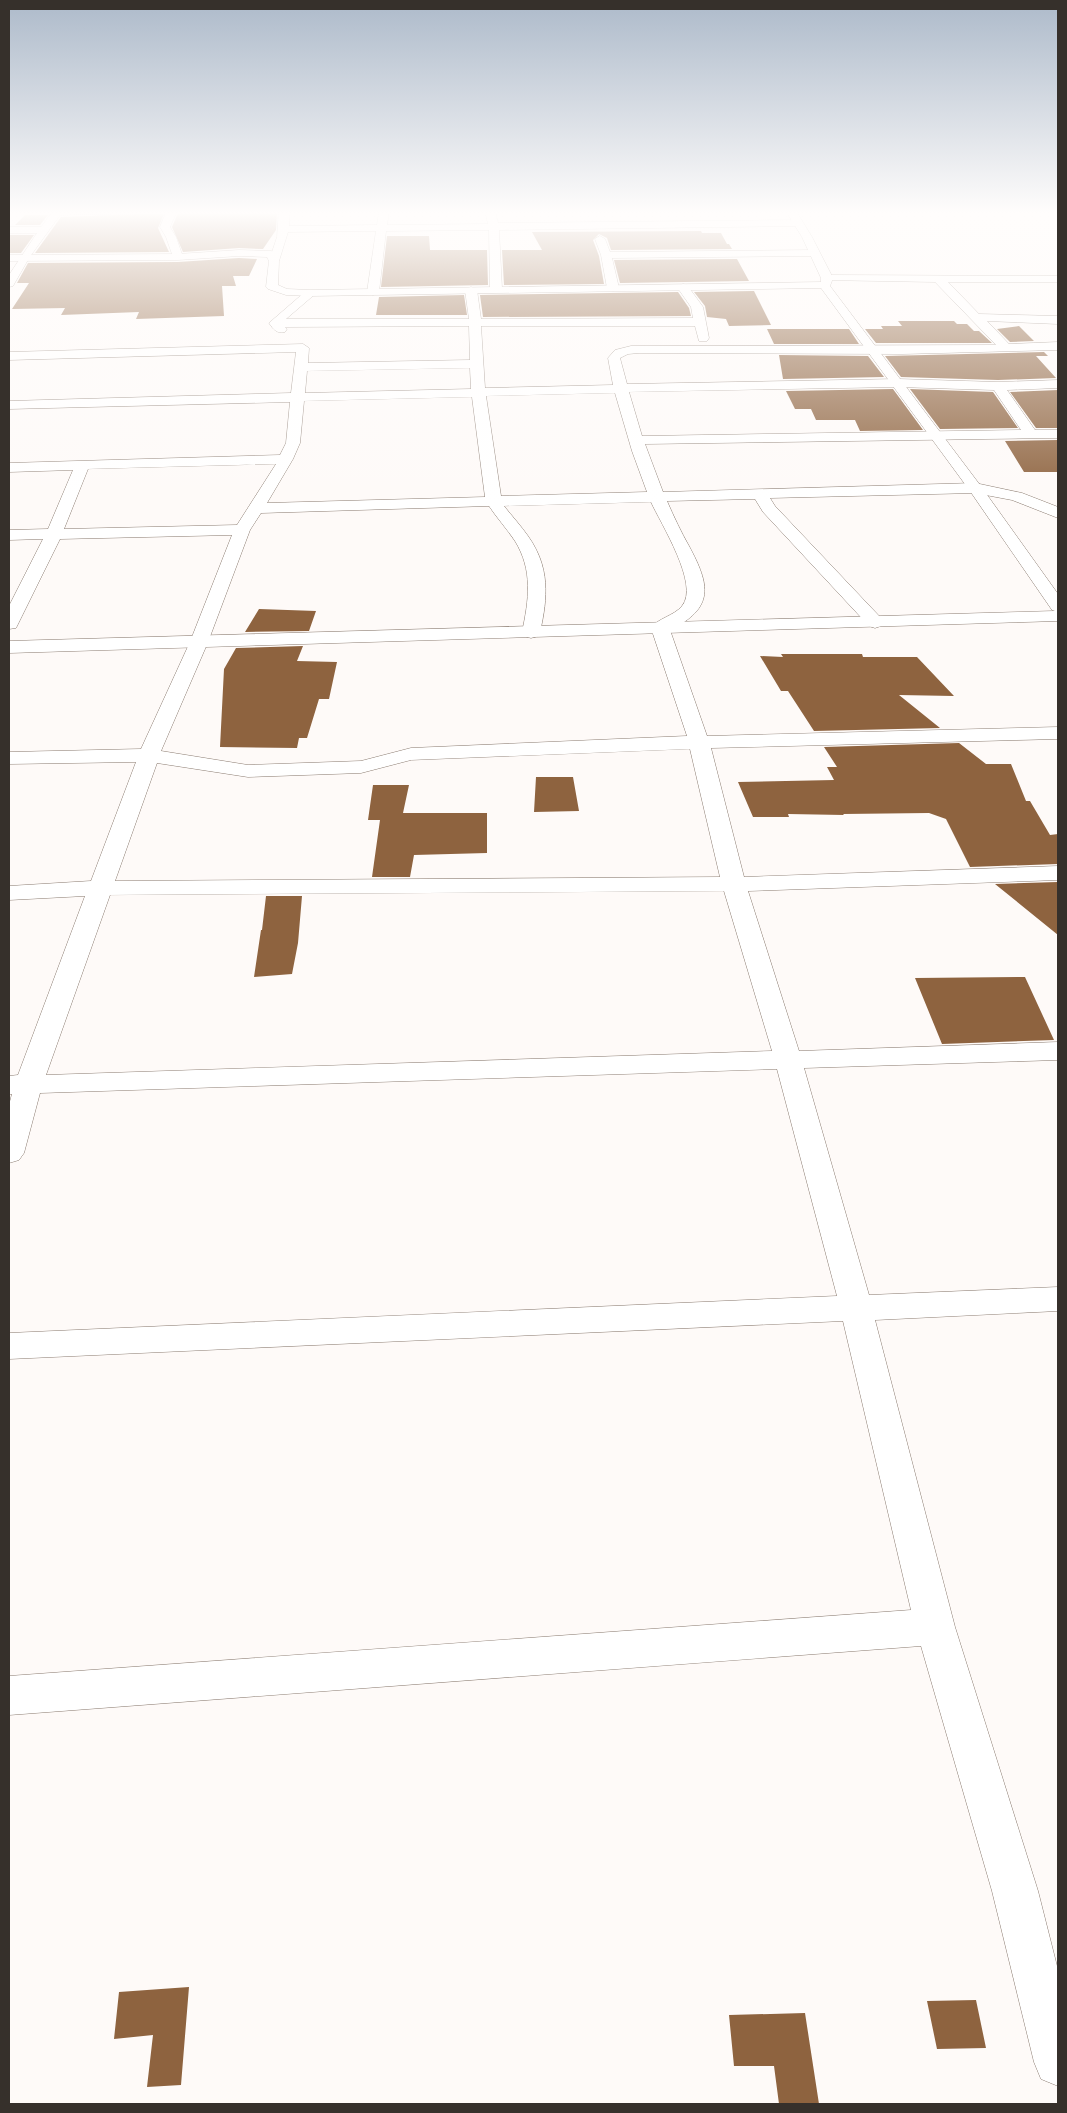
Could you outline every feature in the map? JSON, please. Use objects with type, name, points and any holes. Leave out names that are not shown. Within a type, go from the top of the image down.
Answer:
[{"type":"street","points":[[275,323],[291,310]]},
{"type":"street","points":[[473,310],[478,391],[494,502],[500,514],[522,539],[534,565],[539,585],[538,600],[531,632]]},
{"type":"street","points":[[698,310],[707,354]]},
{"type":"street","points":[[845,310],[976,488],[1058,606]]},
{"type":"street","points":[[969,310],[1006,348]]},
{"type":"street","points":[[976,317],[1058,320]]},
{"type":"street","points":[[275,323],[701,322]]},
{"type":"street","points":[[275,323],[303,348]]},
{"type":"street","points":[[660,628],[680,619],[692,606],[697,593],[688,561],[656,497],[620,388],[614,358],[616,354],[623,351],[643,349],[707,354],[1058,346]]},
{"type":"street","points":[[9,356],[303,348]]},
{"type":"street","points":[[9,1153],[19,1085],[101,888],[149,755],[199,642],[242,530],[286,459],[293,443],[303,348]]},
{"type":"street","points":[[301,368],[476,364]]},
{"type":"street","points":[[9,404],[620,388],[715,381],[998,386],[1058,384]]},
{"type":"street","points":[[998,386],[1031,434]]},
{"type":"street","points":[[637,440],[1058,434]]},
{"type":"street","points":[[9,467],[286,459]]},
{"type":"street","points":[[9,624],[54,534],[82,465]]},
{"type":"street","points":[[255,508],[896,492],[976,488],[1016,496],[1058,513]]},
{"type":"street","points":[[759,494],[769,509],[875,622]]},
{"type":"street","points":[[1016,496],[1050,495]]},
{"type":"street","points":[[9,535],[242,530]]},
{"type":"street","points":[[9,647],[1058,616]]},
{"type":"street","points":[[660,628],[699,742],[734,884],[788,1060],[856,1308],[934,1628],[1015,1891],[1058,2062]]},
{"type":"street","points":[[9,758],[149,755],[248,771],[361,768],[411,754],[699,742],[1058,733]]},
{"type":"street","points":[[9,893],[101,888],[734,884],[1058,873]]},
{"type":"street","points":[[19,1085],[1058,1051]]},
{"type":"street","points":[[9,1346],[1058,1298]]},
{"type":"street","points":[[9,1696],[934,1628]]},
{"type":"building","points":[[64,310],[224,310],[224,316],[136,319],[139,312],[61,315]]},
{"type":"building","points":[[377,310],[466,310],[467,315],[376,315]]},
{"type":"building","points":[[482,310],[689,310],[691,316],[483,317]]},
{"type":"building","points":[[706,310],[763,310],[771,325],[729,326],[726,319],[707,317]]},
{"type":"building","points":[[898,321],[954,321],[957,324],[967,324],[974,331],[979,331],[992,343],[876,343],[865,329],[883,329],[881,326],[902,326]]},
{"type":"building","points":[[1019,326],[1034,341],[1010,342],[997,329]]},
{"type":"building","points":[[767,329],[849,329],[859,344],[774,344]]},
{"type":"building","points":[[1044,352],[1048,356],[1036,356],[1056,378],[998,380],[901,377],[885,356]]},
{"type":"building","points":[[779,355],[868,356],[884,377],[783,379]]},
{"type":"building","points":[[893,389],[923,430],[860,431],[855,420],[816,420],[811,409],[795,409],[786,391]]},
{"type":"building","points":[[910,389],[993,392],[1018,428],[940,429]]},
{"type":"building","points":[[1058,390],[1058,428],[1036,428],[1010,392]]},
{"type":"building","points":[[1058,440],[1058,472],[1024,472],[1005,441]]},
{"type":"building","points":[[259,609],[316,611],[309,631],[245,632]]},
{"type":"building","points":[[303,646],[297,661],[337,662],[329,699],[319,699],[307,738],[299,738],[297,748],[220,747],[224,669],[236,648]]},
{"type":"building","points":[[781,654],[862,654],[863,657],[917,657],[954,696],[899,695],[940,728],[814,731],[788,691],[781,691],[760,656],[783,657]]},
{"type":"building","points":[[959,743],[986,764],[1011,764],[1026,801],[1030,801],[1050,835],[1058,834],[1058,864],[970,867],[946,819],[929,813],[788,814],[789,817],[753,817],[738,782],[834,780],[827,767],[837,767],[824,747]]},
{"type":"building","points":[[536,777],[573,777],[579,811],[534,812]]},
{"type":"building","points":[[373,785],[409,785],[403,813],[487,813],[487,853],[414,855],[410,877],[372,877],[380,820],[368,820]]},
{"type":"building","points":[[1058,882],[1058,935],[995,884]]},
{"type":"building","points":[[266,896],[302,896],[298,943],[292,974],[254,977]]},
{"type":"building","points":[[1025,977],[1054,1040],[942,1044],[915,978]]},
{"type":"building","points":[[189,1987],[181,2085],[147,2087],[153,2035],[114,2039],[119,1992]]},
{"type":"building","points":[[976,2000],[986,2048],[937,2049],[927,2001]]},
{"type":"building","points":[[805,2013],[819,2104],[779,2104],[774,2066],[734,2066],[729,2015]]}]
